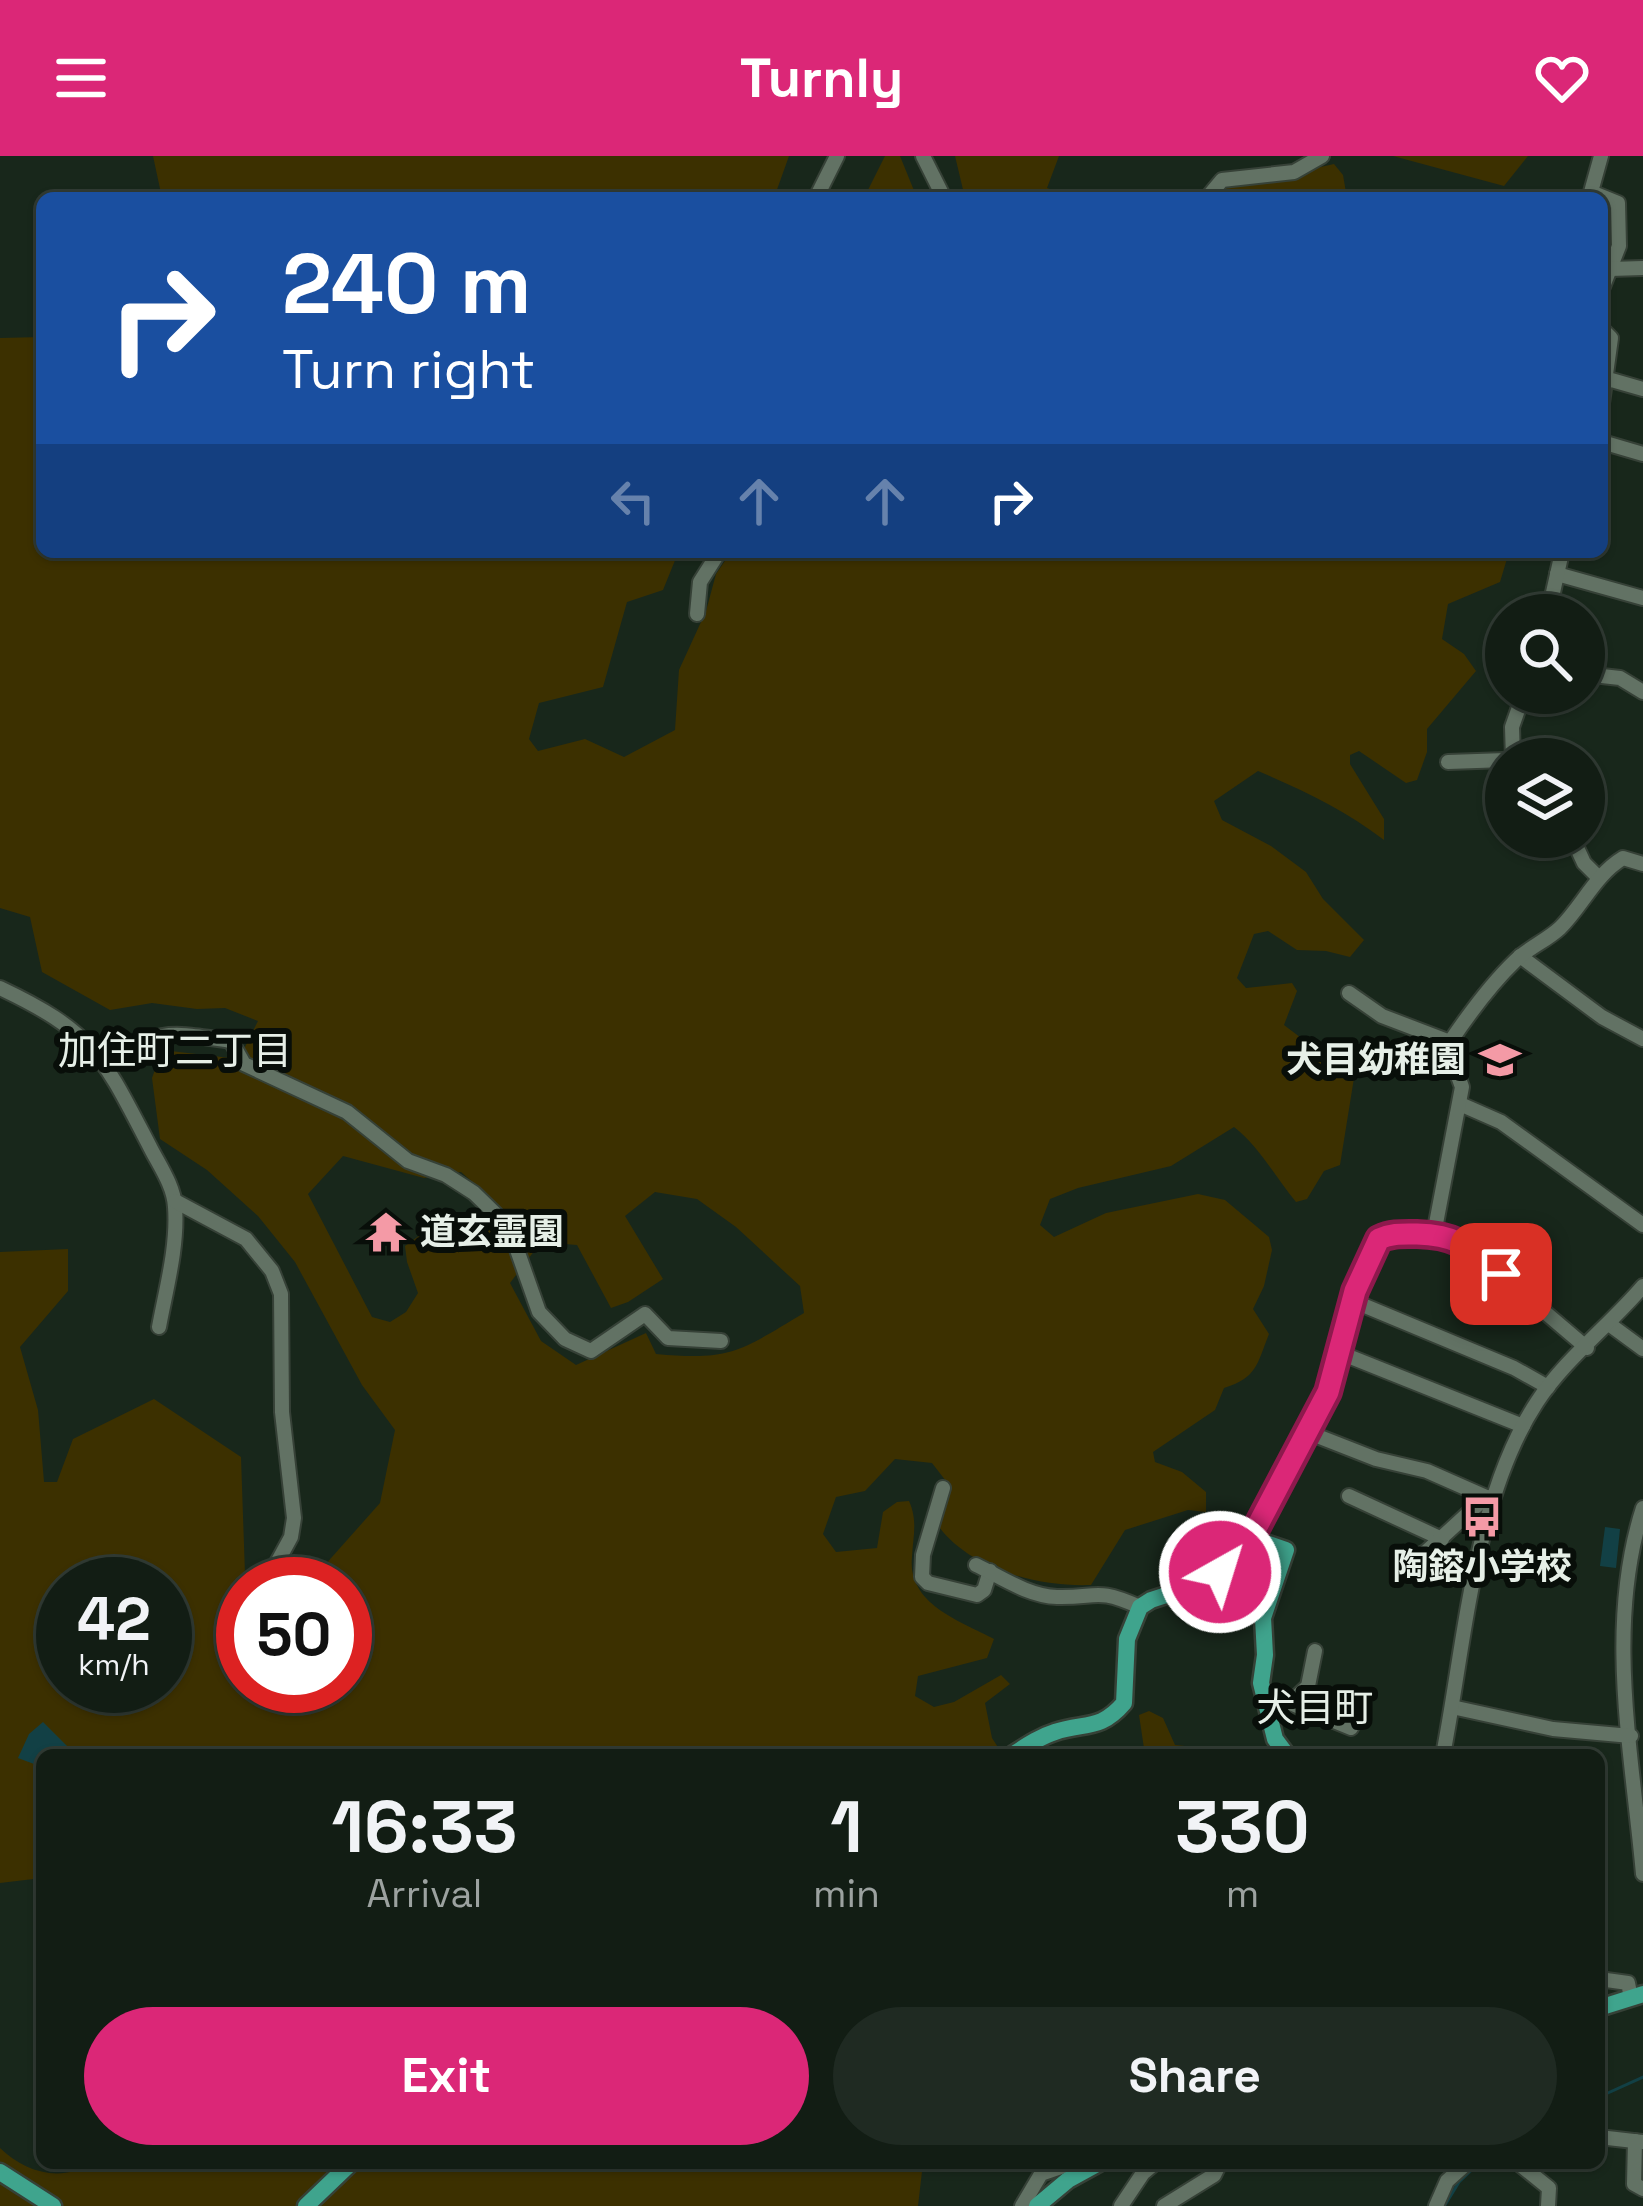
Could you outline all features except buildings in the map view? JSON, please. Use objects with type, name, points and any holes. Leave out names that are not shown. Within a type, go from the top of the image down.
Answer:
[{"type":"main road","points":[[1023,1749],[1052,1733],[1090,1727],[1121,1708],[1126,1695],[1127,1639],[1140,1607],[1212,1580],[1251,1538],[1286,1550],[1263,1618],[1261,1683],[1275,1739],[1282,1749]]},
{"type":"main road","points":[[1605,2006],[1637,1996]]},
{"type":"main road","points":[[307,2205],[345,2169]]},
{"type":"main road","points":[[1037,2206],[1074,2169]]},
{"type":"main road","points":[[0,2172],[53,2206]]},
{"type":"street","points":[[819,192],[837,156]]},
{"type":"street","points":[[923,156],[941,192]]},
{"type":"street","points":[[1212,192],[1222,181],[1294,172],[1322,156]]},
{"type":"street","points":[[1591,192],[1601,156]]},
{"type":"street","points":[[1608,199],[1618,203],[1618,246],[1608,274]]},
{"type":"street","points":[[1610,269],[1643,268]]},
{"type":"street","points":[[1608,335],[1608,379],[1643,389]]},
{"type":"street","points":[[1608,444],[1643,454]]},
{"type":"street","points":[[697,614],[700,583],[715,558]]},
{"type":"street","points":[[1553,594],[1561,558]]},
{"type":"street","points":[[1557,574],[1643,598]]},
{"type":"street","points":[[1605,676],[1620,678],[1643,692]]},
{"type":"street","points":[[1448,762],[1485,761]]},
{"type":"street","points":[[1582,858],[1599,878]]},
{"type":"street","points":[[1434,1234],[1462,1087],[1450,1042],[1520,956],[1535,950],[1563,926],[1599,878],[1623,858],[1643,864]]},
{"type":"street","points":[[1520,956],[1602,1017],[1643,1039]]},
{"type":"street","points":[[0,988],[51,1012],[106,1063],[176,1201],[159,1328]]},
{"type":"street","points":[[1349,993],[1382,1016],[1450,1042]]},
{"type":"street","points":[[106,1063],[147,1037],[176,1033],[231,1041],[244,1064],[347,1112],[407,1161],[446,1175],[474,1193],[509,1228],[538,1312],[565,1339],[591,1351],[645,1314],[668,1338],[721,1342]]},
{"type":"street","points":[[1460,1104],[1501,1122],[1643,1226]]},
{"type":"street","points":[[176,1201],[246,1239],[272,1271],[280,1294],[282,1412],[294,1518],[280,1557]]},
{"type":"street","points":[[1438,1212],[1447,1229],[1586,1348]]},
{"type":"street","points":[[1251,1538],[1328,1392],[1352,1301],[1379,1239],[1390,1234],[1434,1234],[1459,1239]]},
{"type":"street","points":[[1444,1749],[1489,1497],[1523,1426],[1548,1388],[1643,1286]]},
{"type":"street","points":[[1352,1301],[1514,1367],[1548,1388]]},
{"type":"street","points":[[1610,1324],[1643,1349]]},
{"type":"street","points":[[1339,1352],[1523,1426]]},
{"type":"street","points":[[1306,1432],[1376,1459],[1427,1471],[1489,1497]]},
{"type":"street","points":[[943,1487],[923,1555],[922,1577],[928,1583],[977,1595],[984,1590],[983,1568],[1030,1592],[1061,1597],[1100,1592],[1140,1607]]},
{"type":"street","points":[[1402,1565],[1442,1539],[1489,1497]]},
{"type":"street","points":[[1354,1503],[1442,1539]]},
{"type":"street","points":[[1643,1508],[1626,1572],[1622,1643],[1643,1874]]},
{"type":"street","points":[[1290,1703],[1308,1686],[1315,1652]]},
{"type":"street","points":[[1266,1700],[1290,1703],[1351,1728]]},
{"type":"street","points":[[1452,1707],[1552,1729],[1631,1736]]},
{"type":"street","points":[[1605,1979],[1628,1983],[1637,1996]]},
{"type":"street","points":[[1605,2139],[1639,2142],[1634,2184],[1643,2189]]},
{"type":"street","points":[[1022,2206],[1041,2174],[1059,2169]]},
{"type":"street","points":[[1120,2206],[1148,2169]]},
{"type":"street","points":[[1164,2206],[1217,2169]]},
{"type":"street","points":[[1436,2206],[1448,2181],[1461,2169]]},
{"type":"street","points":[[1526,2169],[1549,2188],[1548,2206]]},
{"type":"shaded area","points":[[153,156],[789,156],[776,192],[161,192]]},
{"type":"shaded area","points":[[885,156],[900,156],[915,192],[867,192]]},
{"type":"shaded area","points":[[955,156],[1059,156],[1047,188],[1058,192],[964,192]]},
{"type":"shaded area","points":[[1393,156],[1528,156],[1504,186]]},
{"type":"shaded area","points":[[1334,164],[1343,175],[1346,192],[1223,192]]},
{"type":"shaded area","points":[[36,337],[36,558],[676,558],[663,590],[627,602],[603,687],[539,703],[529,739],[538,751],[585,739],[624,757],[675,730],[679,670],[706,611],[716,574],[727,558],[1507,558],[1500,582],[1448,604],[1442,639],[1464,654],[1476,671],[1427,729],[1427,752],[1417,780],[1406,783],[1359,751],[1350,755],[1350,764],[1384,819],[1384,840],[1323,801],[1258,771],[1214,801],[1222,820],[1271,846],[1306,872],[1323,899],[1364,940],[1350,957],[1297,950],[1268,931],[1254,934],[1237,978],[1246,988],[1292,983],[1297,991],[1284,1025],[1354,1078],[1340,1165],[1324,1171],[1307,1199],[1296,1202],[1234,1127],[1171,1166],[1050,1199],[1040,1225],[1054,1237],[1106,1213],[1198,1194],[1225,1200],[1269,1237],[1272,1250],[1264,1286],[1253,1309],[1269,1334],[1258,1362],[1243,1380],[1224,1388],[1215,1410],[1153,1452],[1155,1462],[1182,1472],[1206,1492],[1206,1512],[1188,1510],[1125,1530],[1091,1585],[1071,1585],[1008,1573],[953,1542],[939,1527],[949,1485],[932,1463],[895,1459],[865,1491],[836,1497],[823,1534],[836,1552],[877,1548],[883,1512],[897,1502],[909,1501],[918,1587],[938,1609],[994,1639],[987,1658],[918,1676],[915,1696],[934,1707],[954,1702],[1001,1675],[1010,1684],[985,1703],[999,1749],[36,1749],[36,1879],[0,1883],[0,1252],[68,1249],[68,1291],[20,1347],[38,1410],[44,1482],[57,1482],[73,1439],[154,1399],[241,1457],[244,1557],[216,1557],[216,1713],[372,1713],[372,1557],[332,1557],[380,1503],[395,1430],[362,1385],[295,1262],[258,1216],[207,1170],[160,1139],[152,1078],[162,1050],[239,1059],[258,1021],[225,1008],[152,1003],[110,1010],[42,972],[30,917],[0,908],[0,338]],"holes":[[[343,1156],[424,1178],[461,1172],[494,1201],[480,1222],[446,1216],[405,1246],[418,1293],[406,1312],[390,1322],[372,1317],[308,1194]],[[655,1192],[697,1199],[736,1227],[800,1286],[804,1313],[749,1345],[702,1356],[656,1354],[646,1333],[576,1365],[541,1341],[510,1283],[541,1242],[577,1245],[611,1308],[663,1279],[625,1216]]]},
{"type":"shaded area","points":[[1149,1711],[1163,1718],[1175,1745],[1196,1749],[1144,1749],[1139,1715]]},
{"type":"shaded area","points":[[0,2148],[32,2169],[55,2173],[80,2169],[922,2169],[918,2206],[0,2206]]},
{"type":"water","points":[[1605,1527],[1620,1529],[1616,1568],[1600,1566]]},
{"type":"water","points":[[43,1722],[70,1749],[36,1749],[36,1765],[18,1758],[29,1734]]},
{"type":"waterway","points":[[1605,2094],[1643,2077]]},
{"type":"waterway","points":[[1445,2205],[1473,2169]]},
{"type":"place","name":"犬目幼稚園","points":[[1500,1060]]},
{"type":"place","name":"道玄霊園","points":[[386,1232]]},
{"type":"place","name":"陶鎔小学校","points":[[1482,1517]]},
{"type":"district","name":"加住町二丁目","points":[[175,1050]]},
{"type":"district","name":"犬目町","points":[[1315,1707]]},
{"type":"route","points":[[1220,1572],[1251,1538],[1328,1392],[1355,1291],[1379,1239],[1390,1234],[1459,1239],[1501,1274]]}]
